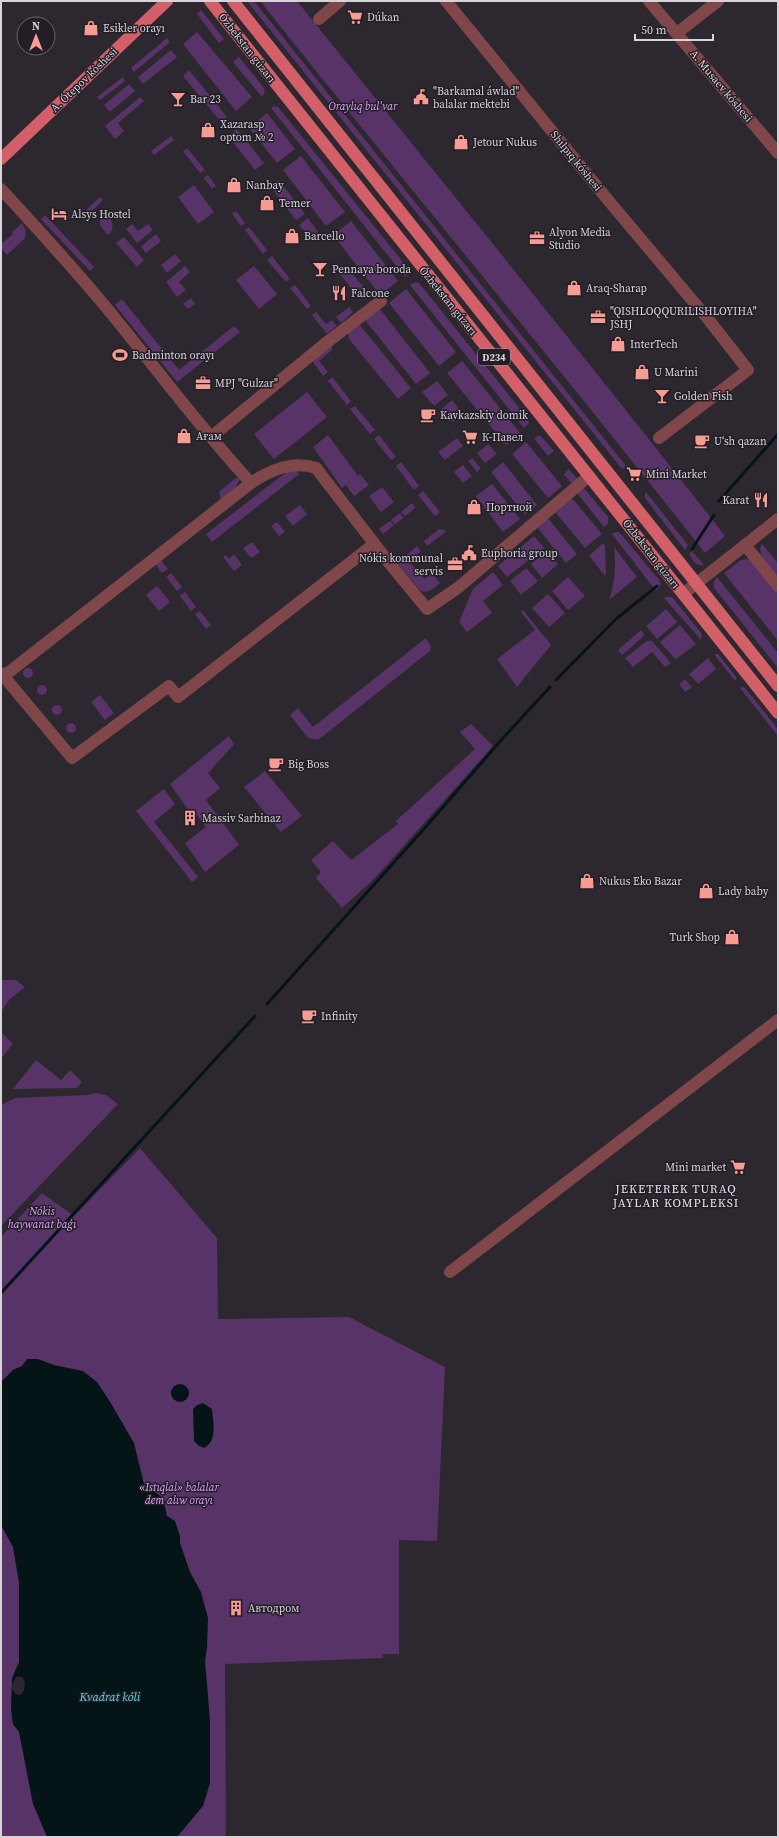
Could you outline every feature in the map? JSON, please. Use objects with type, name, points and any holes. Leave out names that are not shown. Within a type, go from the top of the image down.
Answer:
[{"type":"main road","name":"A. Ótepov kóshesi","points":[[1,159],[167,1]]},
{"type":"main road","name":"Ózbekstan gúzarı","points":[[210,1],[424,272],[778,713]]},
{"type":"main road","name":"Ózbekstan gúzarı","points":[[233,1],[778,686]]},
{"type":"street","points":[[319,19],[340,1]]},
{"type":"street","name":"Shılpıq kóshesi","points":[[446,1],[608,200],[708,319],[748,370],[659,438]]},
{"type":"street","name":"A. Musaev kóshesi","points":[[649,1],[778,153]]},
{"type":"street","points":[[677,33],[718,1]]},
{"type":"street","points":[[1,189],[101,301],[211,437],[251,483]]},
{"type":"street","points":[[211,437],[326,343],[381,301]]},
{"type":"street","points":[[374,544],[178,697],[169,686],[72,758],[2,675],[251,483],[276,469],[307,464],[316,468],[427,610],[459,587],[589,476]]},
{"type":"street","points":[[683,594],[778,519]]},
{"type":"street","points":[[745,545],[778,586]]},
{"type":"street","points":[[450,1272],[778,1020]]},
{"type":"green space","points":[[247,1],[254,1],[626,466],[622,469]]},
{"type":"green space","name":"Oraylıq bul'var","points":[[260,1],[297,1],[725,536],[705,553],[595,414]]},
{"type":"green space","points":[[201,10],[224,39],[219,43],[197,14]]},
{"type":"green space","points":[[197,32],[252,97],[236,111],[183,44]]},
{"type":"green space","points":[[167,38],[170,42],[134,72],[131,68]]},
{"type":"green space","points":[[171,50],[177,57],[143,84],[138,77]]},
{"type":"green space","points":[[239,57],[264,88],[265,92],[262,97],[233,62]]},
{"type":"green space","points":[[189,70],[227,117],[221,122],[183,76]]},
{"type":"green space","points":[[123,77],[125,81],[100,100],[97,97]]},
{"type":"green space","points":[[129,84],[135,91],[110,112],[104,105]]},
{"type":"green space","points":[[140,97],[144,101],[118,123],[124,131],[115,139],[105,126]]},
{"type":"green space","points":[[274,106],[278,107],[407,267],[408,274],[405,277],[271,108]]},
{"type":"green space","points":[[267,113],[295,149],[277,163],[249,128]]},
{"type":"green space","points":[[237,129],[264,163],[255,170],[228,136]]},
{"type":"green space","points":[[171,136],[174,140],[154,155],[151,151]]},
{"type":"green space","points":[[187,148],[205,170],[200,173],[183,151]]},
{"type":"green space","points":[[301,156],[345,212],[326,226],[283,170]]},
{"type":"green space","points":[[208,175],[216,186],[212,189],[204,178]]},
{"type":"green space","points":[[279,180],[305,214],[296,220],[270,186]]},
{"type":"green space","points":[[194,185],[214,212],[198,224],[178,197]]},
{"type":"green space","points":[[100,197],[103,200],[87,216],[84,212]]},
{"type":"green space","points":[[105,211],[113,226],[108,235],[100,224],[102,215]]},
{"type":"green space","points":[[236,211],[245,223],[241,226],[232,214]]},
{"type":"green space","points":[[45,215],[94,267],[90,271],[41,219]]},
{"type":"green space","points":[[308,218],[318,232],[310,238],[299,225]]},
{"type":"green space","points":[[351,221],[398,281],[380,295],[333,235]]},
{"type":"green space","points":[[22,223],[26,231],[25,238],[7,255],[1,248],[1,244],[13,234],[12,232]]},
{"type":"green space","points":[[132,224],[138,231],[148,224],[153,230],[137,243],[126,229]]},
{"type":"green space","points":[[249,227],[267,250],[263,254],[245,230]]},
{"type":"green space","points":[[156,234],[161,241],[146,253],[141,247]]},
{"type":"green space","points":[[124,237],[144,260],[137,267],[116,243]]},
{"type":"green space","points":[[175,254],[181,261],[167,273],[161,265]]},
{"type":"green space","points":[[272,256],[290,279],[286,282],[267,260]]},
{"type":"green space","points":[[185,266],[190,272],[179,282],[186,290],[177,297],[166,282]]},
{"type":"green space","points":[[254,266],[277,294],[259,309],[236,280]]},
{"type":"green space","points":[[347,267],[365,289],[357,295],[339,273]]},
{"type":"green space","points":[[415,282],[419,283],[528,419],[529,423],[524,428],[410,285]]},
{"type":"green space","points":[[295,285],[311,306],[307,309],[290,288]]},
{"type":"green space","points":[[406,289],[456,352],[439,366],[389,303]]},
{"type":"green space","points":[[191,298],[195,304],[188,309],[183,304]]},
{"type":"green space","points":[[122,299],[179,370],[234,326],[240,332],[177,382],[115,305]]},
{"type":"green space","points":[[349,307],[353,312],[341,323],[336,317]]},
{"type":"green space","points":[[380,309],[430,373],[416,384],[365,320]]},
{"type":"green space","points":[[316,312],[326,324],[332,320],[337,326],[327,334],[312,315]]},
{"type":"green space","points":[[359,324],[411,388],[398,399],[349,339],[348,333]]},
{"type":"green space","points":[[330,344],[333,349],[319,361],[328,372],[323,376],[313,362],[313,359]]},
{"type":"green space","points":[[462,361],[520,433],[506,445],[447,373]]},
{"type":"green space","points":[[332,377],[351,401],[347,405],[328,381]]},
{"type":"green space","points":[[437,381],[448,395],[434,406],[422,392]]},
{"type":"green space","points":[[307,392],[327,417],[274,459],[254,434]]},
{"type":"green space","points":[[452,400],[463,414],[453,422],[445,419],[439,411]]},
{"type":"green space","points":[[355,406],[375,430],[370,434],[350,409]]},
{"type":"green space","points":[[328,435],[358,476],[360,474],[369,485],[354,496],[346,485],[342,488],[313,447]]},
{"type":"green space","points":[[379,435],[396,457],[391,460],[374,439]]},
{"type":"green space","points":[[540,435],[554,451],[548,456],[534,438]]},
{"type":"green space","points":[[457,438],[463,446],[445,460],[438,452]]},
{"type":"green space","points":[[526,442],[562,486],[548,498],[512,454]]},
{"type":"green space","points":[[489,445],[497,454],[485,463],[477,453]]},
{"type":"green space","points":[[472,458],[481,468],[477,472],[468,461]]},
{"type":"green space","points":[[401,462],[419,486],[414,490],[396,466]]},
{"type":"green space","points":[[503,462],[537,505],[525,515],[491,472]]},
{"type":"green space","points":[[463,465],[472,476],[463,483],[454,472]]},
{"type":"green space","points":[[569,469],[579,481],[573,485],[564,474]]},
{"type":"green space","points":[[296,470],[299,474],[212,542],[206,534],[288,471]]},
{"type":"green space","points":[[236,478],[240,478],[235,490],[221,502],[219,492]]},
{"type":"green space","points":[[492,484],[520,519],[503,532],[476,496]]},
{"type":"green space","points":[[382,487],[394,502],[381,512],[369,496]]},
{"type":"green space","points":[[583,487],[608,517],[608,524],[604,527],[577,493]]},
{"type":"green space","points":[[423,491],[440,512],[435,516],[418,495]]},
{"type":"green space","points":[[645,491],[688,545],[685,550],[645,498]]},
{"type":"green space","points":[[572,498],[602,534],[585,548],[555,512]]},
{"type":"green space","points":[[412,503],[415,508],[405,516],[401,512]]},
{"type":"green space","points":[[300,505],[307,514],[293,526],[285,516]]},
{"type":"green space","points":[[400,513],[404,518],[395,524],[391,520]]},
{"type":"green space","points":[[547,517],[577,554],[566,563],[536,526]]},
{"type":"green space","points":[[390,521],[394,525],[383,534],[379,529]]},
{"type":"green space","points":[[277,522],[285,532],[279,536],[271,526]]},
{"type":"green space","points":[[439,529],[447,531],[427,546],[424,541]]},
{"type":"green space","points":[[619,532],[660,581],[660,586],[656,591],[612,534]]},
{"type":"green space","points":[[534,536],[544,548],[507,577],[498,566]]},
{"type":"green space","points":[[252,542],[260,552],[251,558],[243,548]]},
{"type":"green space","points":[[603,543],[605,546],[605,576],[589,556]]},
{"type":"green space","points":[[762,544],[778,563],[778,578],[762,558],[760,548]]},
{"type":"green space","points":[[417,546],[421,551],[409,561],[424,579],[432,573],[440,583],[426,592],[421,591],[397,563]]},
{"type":"green space","points":[[614,547],[637,577],[609,600],[613,587],[615,561]]},
{"type":"green space","points":[[547,551],[558,564],[542,578],[531,564]]},
{"type":"green space","points":[[692,551],[704,565],[699,565],[693,561],[689,554]]},
{"type":"green space","points":[[234,554],[242,565],[234,571],[223,557],[226,555],[229,559]]},
{"type":"green space","points":[[747,559],[753,562],[778,593],[778,641],[724,573],[741,560]]},
{"type":"green space","points":[[161,560],[168,569],[162,573],[154,562]]},
{"type":"green space","points":[[526,568],[538,581],[521,595],[510,581]]},
{"type":"green space","points":[[493,572],[503,585],[483,601],[492,613],[467,632],[459,622],[473,589]]},
{"type":"green space","points":[[171,573],[182,587],[177,591],[166,577]]},
{"type":"green space","points":[[568,577],[585,596],[568,610],[552,591]]},
{"type":"green space","points":[[717,577],[778,653],[778,668],[714,588],[714,581]]},
{"type":"green space","points":[[157,586],[170,602],[159,611],[146,595]]},
{"type":"green space","points":[[185,592],[196,607],[191,611],[180,596]]},
{"type":"green space","points":[[548,594],[565,613],[549,627],[532,608]]},
{"type":"green space","points":[[672,597],[702,634],[701,640],[664,598]]},
{"type":"green space","points":[[666,609],[677,622],[657,639],[646,626]]},
{"type":"green space","points":[[523,610],[551,645],[517,687],[497,659],[535,630],[521,612]]},
{"type":"green space","points":[[200,611],[211,625],[206,629],[195,614]]},
{"type":"green space","points":[[680,625],[696,644],[676,659],[660,642]]},
{"type":"green space","points":[[641,630],[644,634],[643,637],[622,655],[618,650]]},
{"type":"green space","points":[[426,638],[431,647],[430,651],[318,740],[308,738],[290,715],[298,708],[313,727]]},
{"type":"green space","points":[[647,641],[652,641],[671,663],[665,667],[652,652],[633,667],[625,658]]},
{"type":"green space","points":[[714,654],[718,654],[737,678],[735,681]]},
{"type":"green space","points":[[708,658],[716,669],[698,684],[689,674]]},
{"type":"green space","points":[[26,668],[30,668],[33,673],[30,678],[26,678],[23,675],[23,671]]},
{"type":"green space","points":[[685,679],[692,687],[685,692],[679,684]]},
{"type":"green space","points":[[40,685],[44,685],[47,690],[44,695],[40,695],[37,692],[37,688]]},
{"type":"green space","points":[[740,688],[745,688],[778,729],[778,736]]},
{"type":"green space","points":[[100,695],[114,713],[105,720],[91,702]]},
{"type":"green space","points":[[57,705],[62,710],[57,715],[52,710]]},
{"type":"green space","points":[[71,723],[76,728],[71,733],[66,728]]},
{"type":"green space","points":[[471,724],[493,746],[374,879],[342,908],[316,878],[321,872],[311,860],[333,841],[351,860],[398,824],[396,821],[475,749],[460,732]]},
{"type":"green space","points":[[229,736],[234,744],[208,773],[220,788],[206,800],[239,845],[205,872],[185,843],[206,827],[192,809],[189,811],[170,784]]},
{"type":"green space","points":[[265,771],[302,816],[281,832],[244,787]]},
{"type":"green space","points":[[164,789],[175,804],[154,822],[198,877],[192,882],[136,811]]},
{"type":"green space","points":[[1,980],[16,980],[25,987],[9,1000],[1,1012]]},
{"type":"green space","points":[[1,1032],[13,1044],[1,1059]]},
{"type":"green space","points":[[36,1060],[61,1080],[70,1070],[82,1082],[77,1088],[13,1089]]},
{"type":"green space","points":[[96,1093],[106,1095],[118,1104],[1,1226],[1,1105],[15,1098],[87,1095]]},
{"type":"green space","name":"«Istıqlal» balalar dem alıw orayı","points":[[140,1148],[217,1238],[218,1319],[349,1317],[445,1367],[437,1541],[399,1540],[399,1654],[383,1654],[383,1658],[225,1664],[226,1837],[1,1837],[1,1237],[42,1193],[74,1216]]},
{"type":"water","name":"Kvadrat kóli","points":[[27,1359],[38,1359],[54,1365],[83,1371],[97,1382],[134,1443],[144,1484],[163,1498],[167,1516],[175,1521],[180,1536],[180,1543],[190,1572],[201,1592],[208,1618],[205,1661],[210,1720],[210,1783],[203,1806],[177,1837],[47,1837],[33,1804],[19,1732],[13,1724],[11,1709],[12,1678],[19,1662],[19,1583],[13,1547],[1,1525],[1,1382],[13,1370],[22,1366]]},
{"type":"water","points":[[180,1384],[186,1387],[189,1393],[186,1399],[180,1402],[174,1399],[171,1393],[174,1387]]},
{"type":"water","points":[[203,1403],[212,1409],[214,1425],[211,1441],[204,1448],[199,1446],[194,1441],[193,1409],[197,1405]]},
{"type":"pier","points":[[16,1677],[22,1677],[25,1683],[24,1690],[21,1695],[16,1694],[12,1689],[12,1685]]},
{"type":"waterway","points":[[719,501],[778,434]]},
{"type":"waterway","points":[[692,549],[714,515]]},
{"type":"waterway","points":[[556,680],[616,619],[657,586]]},
{"type":"waterway","points":[[267,1004],[550,687]]},
{"type":"waterway","points":[[1,1293],[255,1016]]},
{"type":"place","name":"Dúkan","points":[[355,17]]},
{"type":"place","name":"Esikler orayı","points":[[91,28]]},
{"type":"place","name":"\"Barkamal áwlad\" balalar mektebi","points":[[421,97]]},
{"type":"place","name":"Bar 23","points":[[178,99]]},
{"type":"place","name":"Xazarasp optom № 2","points":[[208,130]]},
{"type":"place","name":"Jetour Nukus","points":[[461,142]]},
{"type":"place","name":"Nanbay","points":[[234,185]]},
{"type":"place","name":"Temer","points":[[267,203]]},
{"type":"place","name":"Alsys Hostel","points":[[59,214]]},
{"type":"place","name":"Barcello","points":[[292,236]]},
{"type":"place","name":"Alyon Media Studio","points":[[537,238]]},
{"type":"place","name":"Pennaya boroda","points":[[320,269]]},
{"type":"place","name":"Araq-Sharap","points":[[574,288]]},
{"type":"place","name":"Falcone","points":[[339,293]]},
{"type":"place","name":"\"QISHLOQQURILISHLOYIHA\" JSHJ","points":[[598,317]]},
{"type":"place","name":"InterTech","points":[[618,344]]},
{"type":"place","name":"Badminton orayı","points":[[120,355]]},
{"type":"place","name":"U Marini","points":[[642,372]]},
{"type":"place","name":"MPJ \"Gulzar\"","points":[[203,383]]},
{"type":"place","name":"Golden Fish","points":[[662,396]]},
{"type":"place","name":"Kavkazskiy domik","points":[[428,415]]},
{"type":"place","name":"Ағам","points":[[184,436]]},
{"type":"place","name":"К-Павел","points":[[470,437]]},
{"type":"place","name":"Uʻsh qazan","points":[[702,441]]},
{"type":"place","name":"Mini Market","points":[[634,474]]},
{"type":"place","name":"Karat","points":[[761,500]]},
{"type":"place","name":"Портной","points":[[474,507]]},
{"type":"place","name":"Euphoria group","points":[[469,553]]},
{"type":"place","name":"Nókis kommunal servis","points":[[455,564]]},
{"type":"place","name":"Big Boss","points":[[276,764]]},
{"type":"place","name":"Massiv Sarbinaz","points":[[190,818]]},
{"type":"place","name":"Nukus Eko Bazar","points":[[587,881]]},
{"type":"place","name":"Lady baby","points":[[706,891]]},
{"type":"place","name":"Turk Shop","points":[[732,937]]},
{"type":"place","name":"Infinity","points":[[309,1016]]},
{"type":"place","name":"Mini market","points":[[738,1167]]},
{"type":"place","name":"Автодром","points":[[236,1608]]},
{"type":"district","name":"JEKETEREK TURAQ JAYLAR KOMPLEKSI","points":[[676,1196]]},
{"type":"park label","name":"Nókis haywanat baǵı","points":[[42,1217]]}]
